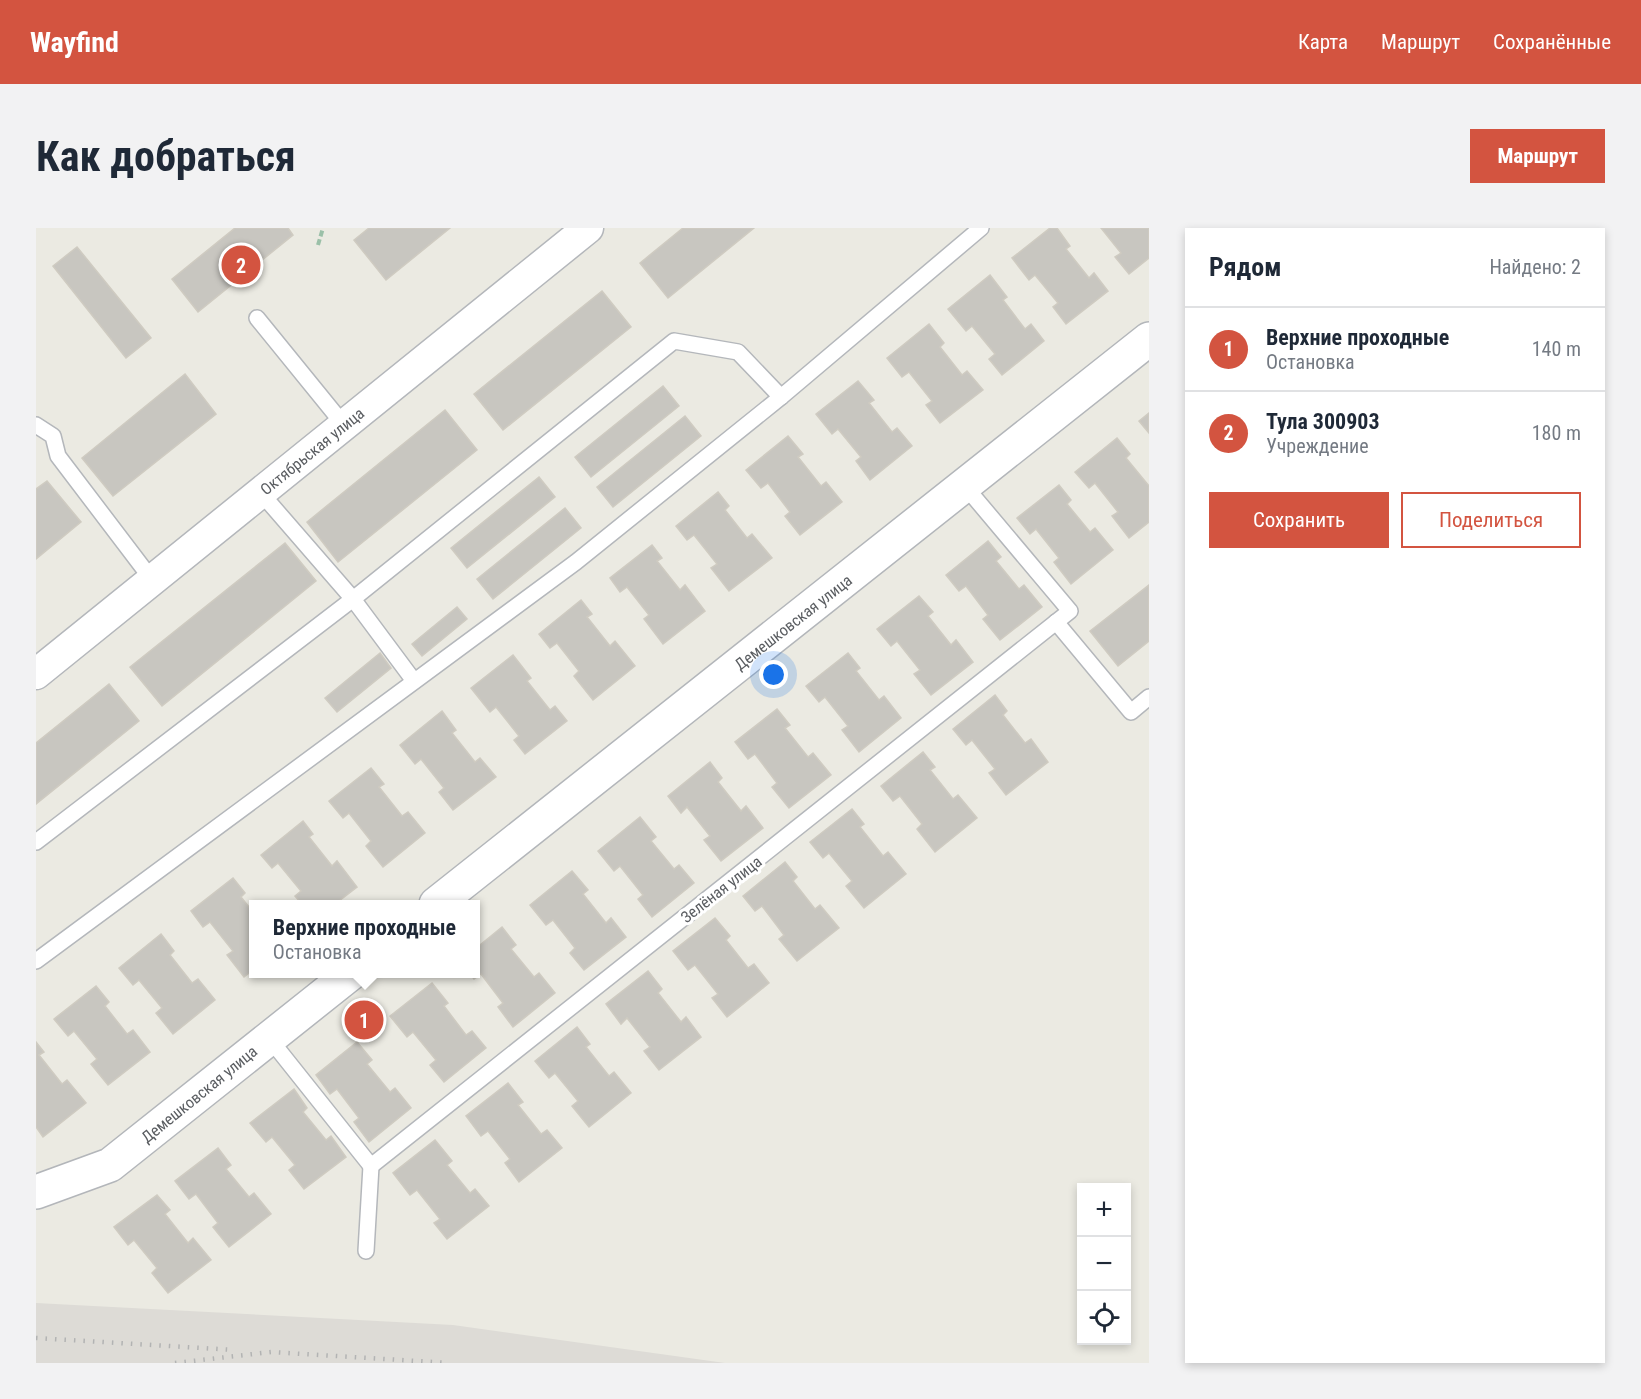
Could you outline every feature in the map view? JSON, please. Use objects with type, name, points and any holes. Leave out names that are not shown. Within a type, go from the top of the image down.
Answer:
[{"type":"street","name":"Октябрьская улица","points":[[36,674],[588,228]]},
{"type":"street","name":"Демешковская улица","points":[[441,900],[1149,339]]},
{"type":"street","name":"Демешковская улица","points":[[36,1192],[110,1165],[345,978]]},
{"type":"lane","points":[[36,961],[576,562],[781,397],[981,228]]},
{"type":"lane","points":[[257,318],[344,425]]},
{"type":"lane","points":[[36,842],[353,599],[674,341],[738,352],[781,397]]},
{"type":"lane","points":[[36,425],[53,436],[58,456],[153,581]]},
{"type":"lane","points":[[964,485],[1070,611],[1056,622],[1131,712],[1149,697]]},
{"type":"lane","points":[[261,493],[353,599],[414,681]]},
{"type":"lane","name":"Зелёная улица","points":[[371,1166],[1056,622]]},
{"type":"lane","points":[[268,1038],[371,1166],[366,1251]]},
{"type":"path","points":[[318,245],[323,228]]},
{"type":"shaded area","points":[[36,1303],[453,1325],[725,1363],[36,1363]]},
{"type":"building","points":[[235,228],[288,228],[293,235],[198,312],[172,279]]},
{"type":"building","points":[[369,228],[450,228],[386,280],[354,240]]},
{"type":"building","points":[[683,228],[754,228],[668,298],[640,263]]},
{"type":"building","points":[[1050,228],[1057,228],[1070,246],[1066,249],[1089,278],[1094,273],[1108,291],[1066,324],[1053,307],[1058,303],[1035,275],[1029,280],[1012,258]]},
{"type":"building","points":[[1101,228],[1149,228],[1149,258],[1129,274],[1115,257],[1121,253]]},
{"type":"building","points":[[77,247],[151,338],[126,358],[53,266]]},
{"type":"building","points":[[990,275],[1007,297],[1003,300],[1025,329],[1031,324],[1044,341],[1002,375],[989,359],[995,354],[972,326],[966,331],[948,309]]},
{"type":"building","points":[[602,291],[631,327],[503,430],[474,394]]},
{"type":"building","points":[[929,324],[944,343],[940,347],[962,375],[967,371],[983,390],[940,423],[926,405],[932,401],[909,372],[902,377],[887,358]]},
{"type":"building","points":[[185,374],[216,414],[113,496],[82,458]]},
{"type":"building","points":[[858,381],[874,400],[869,403],[892,432],[897,428],[912,446],[870,480],[856,461],[861,457],[838,429],[832,434],[816,414]]},
{"type":"building","points":[[663,386],[679,406],[591,477],[575,457]]},
{"type":"building","points":[[445,410],[477,450],[338,562],[307,522]]},
{"type":"building","points":[[1149,413],[1149,433],[1139,421]]},
{"type":"building","points":[[685,416],[701,436],[613,507],[597,487]]},
{"type":"building","points":[[788,436],[803,454],[798,457],[821,486],[826,482],[842,502],[800,535],[785,516],[790,512],[768,483],[761,488],[746,470]]},
{"type":"building","points":[[1117,438],[1130,454],[1126,458],[1149,486],[1149,522],[1129,538],[1112,516],[1118,512],[1095,483],[1089,488],[1075,472]]},
{"type":"building","points":[[539,477],[555,497],[467,568],[451,548]]},
{"type":"building","points":[[47,481],[81,522],[36,559],[36,489]]},
{"type":"building","points":[[1059,485],[1071,500],[1067,504],[1090,532],[1095,528],[1113,550],[1071,584],[1054,562],[1059,558],[1036,529],[1030,534],[1017,518]]},
{"type":"building","points":[[718,492],[729,506],[725,510],[747,538],[752,534],[772,558],[729,591],[711,568],[717,564],[694,535],[687,540],[676,526]]},
{"type":"building","points":[[565,508],[581,528],[493,599],[477,579]]},
{"type":"building","points":[[988,541],[1001,557],[996,561],[1019,589],[1024,585],[1042,607],[1000,640],[983,619],[988,615],[966,586],[959,591],[946,575]]},
{"type":"building","points":[[285,543],[316,581],[162,706],[130,667]]},
{"type":"building","points":[[652,545],[662,558],[657,561],[680,590],[685,585],[705,611],[663,644],[644,619],[649,615],[627,587],[620,592],[610,578]]},
{"type":"building","points":[[1149,585],[1149,641],[1118,666],[1090,631]]},
{"type":"building","points":[[919,596],[933,612],[928,616],[951,645],[956,640],[973,662],[931,695],[914,674],[920,670],[897,641],[891,646],[877,629]]},
{"type":"building","points":[[581,600],[592,614],[587,617],[610,646],[615,641],[635,666],[593,700],[574,676],[579,671],[557,643],[550,648],[539,634]]},
{"type":"building","points":[[457,607],[467,619],[422,656],[412,644]]},
{"type":"building","points":[[380,653],[391,668],[337,712],[325,698]]},
{"type":"building","points":[[848,653],[860,668],[856,671],[879,700],[884,696],[901,718],[859,752],[842,730],[848,726],[825,697],[819,702],[806,686]]},
{"type":"building","points":[[513,655],[531,678],[527,681],[550,710],[555,706],[567,721],[525,754],[514,740],[519,736],[496,707],[490,712],[471,688]]},
{"type":"building","points":[[109,684],[139,721],[36,804],[36,743]]},
{"type":"building","points":[[995,695],[1007,711],[1003,715],[1025,743],[1031,739],[1048,762],[1006,795],[989,773],[995,769],[972,740],[966,745],[953,729]]},
{"type":"building","points":[[777,709],[790,725],[785,728],[808,757],[813,753],[831,775],[789,808],[772,787],[777,783],[755,754],[748,759],[735,742]]},
{"type":"building","points":[[442,711],[456,730],[452,733],[475,762],[480,758],[496,777],[453,810],[439,792],[444,788],[421,759],[415,764],[400,745]]},
{"type":"building","points":[[923,752],[935,767],[930,770],[953,799],[958,795],[977,818],[935,852],[917,829],[922,824],[900,796],[893,801],[881,786]]},
{"type":"building","points":[[710,762],[722,778],[718,782],[741,811],[746,806],[763,828],[721,861],[704,840],[710,836],[687,807],[681,813],[668,796]]},
{"type":"building","points":[[371,768],[384,784],[379,787],[402,816],[408,812],[425,833],[383,867],[366,846],[371,841],[349,813],[343,818],[329,801]]},
{"type":"building","points":[[852,809],[864,824],[860,827],[883,856],[888,852],[906,874],[864,908],[846,886],[852,881],[829,853],[823,858],[810,842]]},
{"type":"building","points":[[640,817],[656,837],[651,841],[674,869],[679,865],[694,883],[652,917],[638,899],[643,895],[620,866],[614,871],[598,851]]},
{"type":"building","points":[[303,821],[313,834],[309,837],[332,866],[337,861],[357,887],[340,900],[298,900],[295,896],[301,891],[278,863],[272,868],[261,855]]},
{"type":"building","points":[[785,862],[797,877],[793,881],[815,909],[820,905],[839,928],[797,961],[779,939],[784,935],[762,906],[755,911],[743,896]]},
{"type":"building","points":[[572,871],[588,890],[583,894],[606,923],[611,918],[626,937],[584,970],[570,953],[575,948],[553,920],[546,925],[530,905]]},
{"type":"building","points":[[233,878],[245,893],[241,897],[249,907],[249,973],[244,977],[227,955],[233,951],[210,922],[203,927],[191,911]]},
{"type":"building","points":[[715,918],[730,936],[726,940],[748,968],[754,964],[769,983],[727,1017],[712,998],[718,994],[695,965],[688,970],[673,951]]},
{"type":"building","points":[[502,927],[516,945],[511,949],[534,977],[539,973],[555,993],[513,1027],[498,1007],[503,1003],[480,975],[480,945]]},
{"type":"building","points":[[161,934],[174,951],[170,955],[192,983],[198,979],[215,1000],[173,1034],[156,1013],[162,1008],[139,980],[133,985],[119,968]]},
{"type":"building","points":[[648,971],[662,989],[658,993],[681,1022],[686,1017],[701,1037],[659,1070],[644,1051],[650,1047],[627,1018],[621,1024],[606,1004]]},
{"type":"building","points":[[432,983],[448,1003],[444,1006],[466,1035],[472,1031],[486,1048],[444,1082],[430,1065],[436,1060],[413,1032],[407,1037],[390,1016]]},
{"type":"building","points":[[96,986],[109,1002],[105,1006],[127,1034],[133,1030],[150,1052],[108,1085],[91,1064],[97,1059],[74,1031],[68,1036],[54,1019]]},
{"type":"building","points":[[577,1027],[590,1044],[586,1047],[609,1076],[614,1072],[631,1093],[589,1127],[572,1106],[578,1101],[555,1073],[549,1078],[535,1061]]},
{"type":"building","points":[[36,1042],[44,1052],[39,1055],[62,1084],[67,1080],[86,1103],[43,1137],[36,1127]]},
{"type":"building","points":[[357,1042],[372,1060],[367,1064],[390,1092],[395,1088],[411,1108],[369,1142],[354,1122],[359,1118],[337,1089],[330,1094],[316,1075]]},
{"type":"building","points":[[508,1083],[523,1102],[518,1105],[541,1134],[547,1130],[562,1148],[519,1182],[505,1163],[510,1159],[488,1131],[481,1136],[466,1116]]},
{"type":"building","points":[[294,1089],[307,1108],[303,1112],[326,1140],[331,1136],[346,1157],[304,1189],[289,1170],[295,1165],[272,1137],[266,1142],[250,1123]]},
{"type":"building","points":[[435,1140],[452,1161],[447,1165],[470,1193],[475,1189],[489,1206],[447,1239],[434,1223],[440,1219],[417,1190],[410,1195],[393,1173]]},
{"type":"building","points":[[218,1148],[231,1165],[226,1169],[249,1197],[254,1193],[271,1214],[229,1247],[213,1227],[218,1223],[196,1194],[189,1199],[175,1181]]},
{"type":"building","points":[[157,1195],[170,1210],[165,1214],[188,1243],[193,1238],[211,1260],[168,1293],[152,1273],[157,1268],[134,1240],[128,1245],[114,1227]]},
{"type":"railway","points":[[36,1338],[235,1350]]},
{"type":"railway","points":[[175,1363],[271,1352],[449,1363]]},
{"type":"place","name":"Тула 300903","points":[[241,265]]},
{"type":"place","name":"Верхние проходные","points":[[364,1020]]}]
